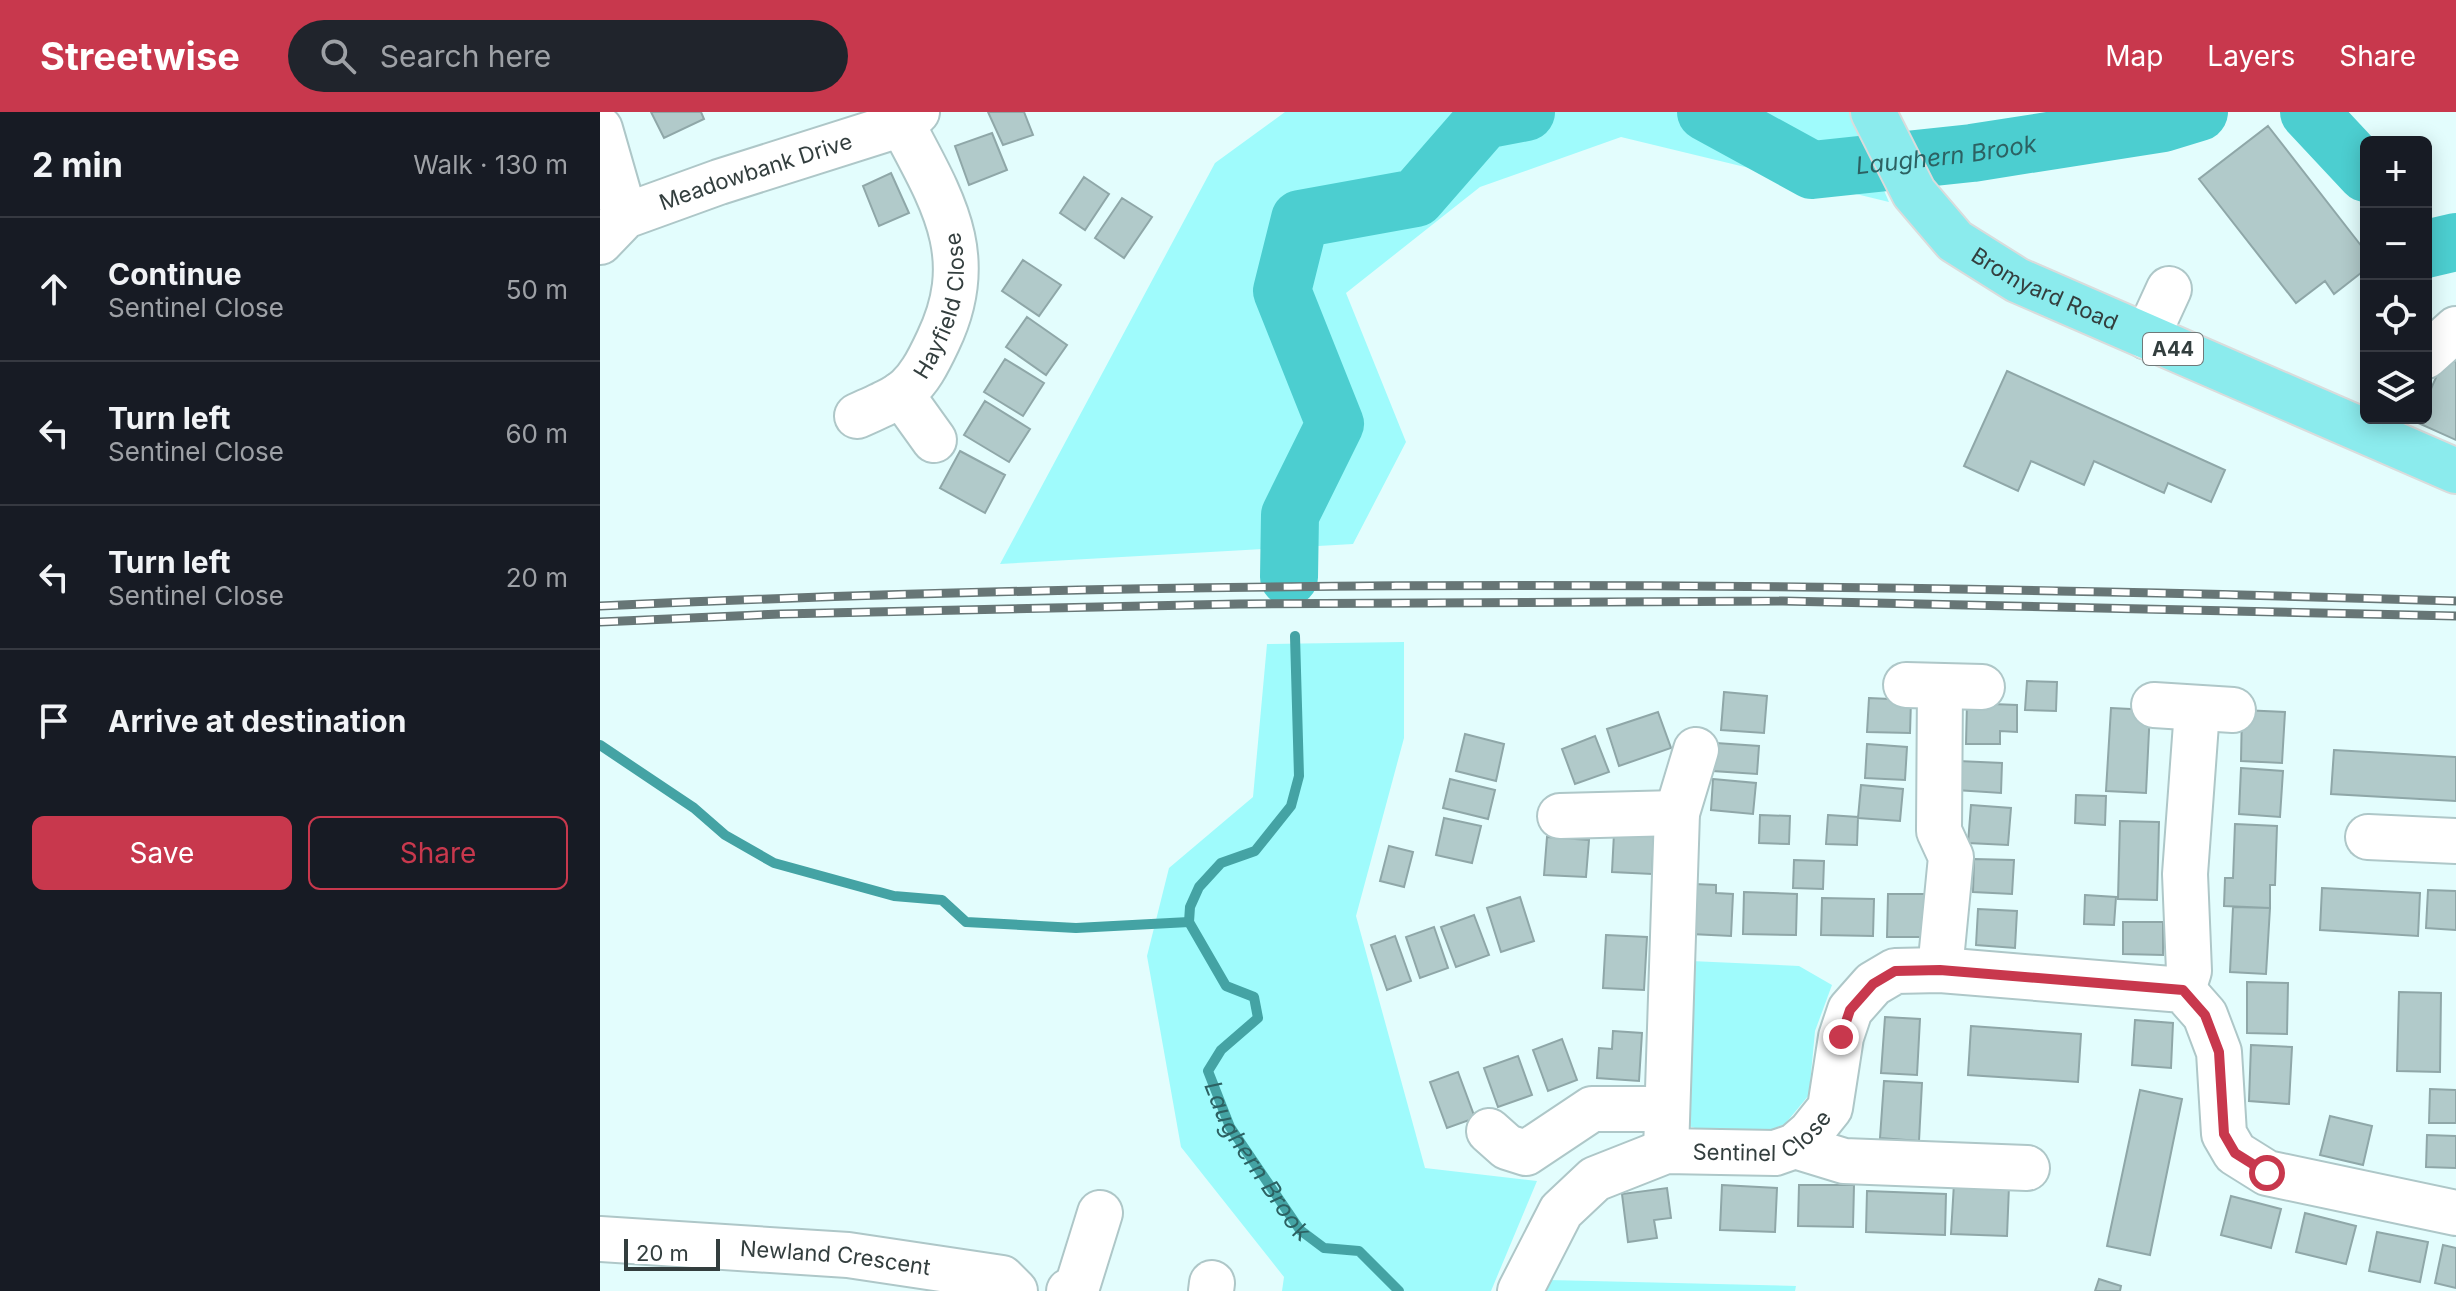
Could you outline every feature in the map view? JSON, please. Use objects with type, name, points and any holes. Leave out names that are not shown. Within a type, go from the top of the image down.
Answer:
[{"type":"main road","name":"Bromyard Road","points":[[1873,114],[1914,193],[1955,241],[2017,280],[2147,337],[2385,427],[2456,471]]},
{"type":"street","name":"Meadowbank Drive","points":[[612,229],[719,182],[909,118]]},
{"type":"street","name":"Hayfield Close","points":[[857,416],[901,394],[920,379],[952,312],[957,280],[955,238],[909,118]]},
{"type":"street","points":[[600,129],[612,229]]},
{"type":"street","points":[[2147,337],[2169,289]]},
{"type":"street","points":[[2430,352],[2456,329]]},
{"type":"street","name":"Hayfield Close","points":[[901,394],[934,440]]},
{"type":"street","points":[[1940,970],[1951,857],[1939,831],[1923,685],[1982,687]]},
{"type":"street","points":[[2154,705],[2215,710],[2185,874],[2189,971],[2183,990],[2205,1015],[2219,1052],[2224,1134],[2235,1153],[2267,1173],[2456,1213]]},
{"type":"street","points":[[1489,1131],[1507,1147],[1526,1153],[1592,1109],[1666,1130],[1677,813],[1696,750]]},
{"type":"street","points":[[1560,816],[1677,813]]},
{"type":"street","points":[[2368,837],[2447,840]]},
{"type":"street","name":"Sentinel Close","points":[[1520,1291],[1561,1211],[1595,1179],[1666,1130],[1775,1153],[1795,1146],[1830,1108],[1841,1037],[1850,1010],[1873,984],[1895,971],[1940,970],[2183,990]]},
{"type":"street","points":[[1795,1146],[1844,1161],[2027,1168]]},
{"type":"street","points":[[1069,1291],[1077,1287],[1100,1213]]},
{"type":"street","name":"Newland Crescent","points":[[600,1239],[848,1255],[1002,1278],[1015,1291]]},
{"type":"shaded area","points":[[1285,112],[1850,112],[1889,202],[1621,137],[1480,187],[1346,293],[1406,442],[1353,544],[1000,564],[1215,163]]},
{"type":"shaded area","points":[[1404,642],[1404,738],[1356,916],[1425,1168],[1537,1181],[1491,1291],[1282,1291],[1284,1277],[1181,1147],[1147,956],[1169,868],[1253,797],[1267,644]]},
{"type":"shaded area","points":[[1691,961],[1799,966],[1832,985],[1815,1031],[1809,1095],[1785,1124],[1748,1139],[1723,1136],[1685,1125]]},
{"type":"shaded area","points":[[1549,1280],[1796,1286],[1795,1291],[1546,1291]]},
{"type":"building","points":[[651,112],[701,112],[704,119],[664,138]]},
{"type":"building","points":[[988,112],[1024,112],[1033,135],[1003,145]]},
{"type":"building","points":[[2268,126],[2360,244],[2360,274],[2334,294],[2325,281],[2296,303],[2199,179]]},
{"type":"building","points":[[992,133],[1007,170],[969,185],[955,146]]},
{"type":"building","points":[[891,173],[909,213],[879,226],[863,186]]},
{"type":"building","points":[[1084,177],[1109,194],[1085,230],[1060,213]]},
{"type":"building","points":[[1122,198],[1152,217],[1124,258],[1095,238]]},
{"type":"building","points":[[1023,260],[1061,285],[1039,316],[1002,291]]},
{"type":"building","points":[[1027,317],[1067,345],[1046,375],[1006,347]]},
{"type":"building","points":[[2445,357],[2456,362],[2456,440],[2420,424],[2432,424],[2432,386]]},
{"type":"building","points":[[1005,359],[1044,383],[1023,416],[984,392]]},
{"type":"building","points":[[2007,371],[2225,470],[2211,502],[2168,483],[2164,493],[2094,461],[2084,485],[2031,461],[2018,491],[1964,466]]},
{"type":"building","points":[[985,401],[1030,429],[1009,462],[964,435]]},
{"type":"building","points":[[960,451],[1005,475],[985,513],[940,488]]},
{"type":"building","points":[[2027,681],[2057,682],[2056,711],[2025,710]]},
{"type":"building","points":[[1724,692],[1767,696],[1764,733],[1721,730]]},
{"type":"building","points":[[1869,698],[1911,700],[1910,733],[1867,732]]},
{"type":"building","points":[[1967,703],[2017,705],[2017,732],[2000,731],[2000,744],[1966,744]]},
{"type":"building","points":[[2111,708],[2150,710],[2146,793],[2106,791]]},
{"type":"building","points":[[2242,710],[2285,712],[2282,763],[2241,761]]},
{"type":"building","points":[[1658,712],[1671,748],[1619,766],[1607,729]]},
{"type":"building","points":[[1465,734],[1504,744],[1496,781],[1456,771]]},
{"type":"building","points":[[1595,736],[1609,772],[1575,784],[1562,749]]},
{"type":"building","points":[[1716,743],[1759,746],[1757,774],[1713,771]]},
{"type":"building","points":[[1867,744],[1907,747],[1905,780],[1865,778]]},
{"type":"building","points":[[2334,750],[2456,757],[2456,801],[2331,794]]},
{"type":"building","points":[[1958,761],[2002,763],[2001,793],[1956,790]]},
{"type":"building","points":[[2241,768],[2283,771],[2280,817],[2239,814]]},
{"type":"building","points":[[1450,779],[1495,790],[1488,819],[1443,808]]},
{"type":"building","points":[[1713,779],[1756,783],[1753,814],[1711,810]]},
{"type":"building","points":[[1861,785],[1903,789],[1900,821],[1858,818]]},
{"type":"building","points":[[2076,795],[2106,796],[2105,825],[2075,823]]},
{"type":"building","points":[[1971,805],[2011,808],[2008,845],[1968,843]]},
{"type":"building","points":[[1760,815],[1790,816],[1789,844],[1759,843]]},
{"type":"building","points":[[1828,815],[1858,817],[1857,845],[1826,844]]},
{"type":"building","points":[[1444,818],[1481,826],[1472,863],[1436,855]]},
{"type":"building","points":[[2120,821],[2159,822],[2157,900],[2118,899]]},
{"type":"building","points":[[2235,824],[2277,826],[2275,885],[2270,885],[2270,908],[2224,906],[2225,878],[2233,878]]},
{"type":"building","points":[[1614,833],[1654,835],[1652,874],[1612,872]]},
{"type":"building","points":[[1547,837],[1589,840],[1586,877],[1544,875]]},
{"type":"building","points":[[1389,846],[1413,852],[1404,887],[1380,881]]},
{"type":"building","points":[[1974,859],[2014,860],[2012,894],[1973,892]]},
{"type":"building","points":[[1794,860],[1824,861],[1823,889],[1793,888]]},
{"type":"building","points":[[1694,884],[1716,885],[1716,893],[1733,894],[1731,936],[1691,934]]},
{"type":"building","points":[[2322,888],[2420,893],[2418,936],[2320,930]]},
{"type":"building","points":[[2428,890],[2456,891],[2456,930],[2426,928]]},
{"type":"building","points":[[1744,892],[1797,894],[1796,935],[1743,934]]},
{"type":"building","points":[[1888,894],[1925,894],[1924,937],[1887,937]]},
{"type":"building","points":[[2085,895],[2116,897],[2114,925],[2084,924]]},
{"type":"building","points":[[1520,897],[1534,941],[1501,952],[1487,908]]},
{"type":"building","points":[[1822,898],[1874,899],[1873,936],[1821,935]]},
{"type":"building","points":[[2233,907],[2270,908],[2266,974],[2230,972]]},
{"type":"building","points":[[1978,909],[2017,911],[2015,948],[1976,945]]},
{"type":"building","points":[[1474,915],[1489,955],[1456,967],[1441,927]]},
{"type":"building","points":[[2123,922],[2163,922],[2163,955],[2123,954]]},
{"type":"building","points":[[1434,927],[1448,968],[1420,978],[1406,937]]},
{"type":"building","points":[[1606,935],[1647,937],[1644,990],[1603,988]]},
{"type":"building","points":[[1395,936],[1411,981],[1387,990],[1371,945]]},
{"type":"building","points":[[2247,982],[2288,983],[2287,1034],[2247,1033]]},
{"type":"building","points":[[2399,992],[2441,993],[2440,1072],[2397,1071]]},
{"type":"building","points":[[1885,1017],[1920,1019],[1917,1075],[1881,1073]]},
{"type":"building","points":[[2135,1020],[2173,1023],[2171,1068],[2132,1065]]},
{"type":"building","points":[[1971,1026],[2081,1034],[2078,1082],[1968,1075]]},
{"type":"building","points":[[1613,1031],[1642,1033],[1639,1081],[1597,1078],[1599,1048],[1612,1049]]},
{"type":"building","points":[[1562,1039],[1577,1080],[1548,1091],[1533,1050]]},
{"type":"building","points":[[2251,1045],[2292,1047],[2289,1104],[2249,1101]]},
{"type":"building","points":[[1518,1056],[1532,1095],[1498,1107],[1484,1068]]},
{"type":"building","points":[[1458,1072],[1475,1118],[1447,1128],[1430,1082]]},
{"type":"building","points":[[1884,1081],[1922,1083],[1919,1141],[1880,1138]]},
{"type":"building","points":[[2430,1089],[2456,1090],[2456,1123],[2429,1123]]},
{"type":"building","points":[[2140,1090],[2182,1099],[2150,1255],[2107,1246]]},
{"type":"building","points":[[2330,1116],[2372,1126],[2363,1165],[2320,1155]]},
{"type":"building","points":[[2427,1135],[2456,1136],[2456,1168],[2426,1167]]},
{"type":"building","points":[[1954,1183],[2009,1186],[2007,1236],[1951,1234]]},
{"type":"building","points":[[1722,1185],[1777,1188],[1775,1232],[1720,1230]]},
{"type":"building","points":[[1799,1185],[1854,1185],[1853,1227],[1798,1226]]},
{"type":"building","points":[[1667,1188],[1671,1218],[1654,1220],[1657,1238],[1628,1242],[1622,1194]]},
{"type":"building","points":[[1867,1191],[1946,1194],[1945,1235],[1866,1232]]},
{"type":"building","points":[[2231,1196],[2281,1209],[2271,1248],[2221,1235]]},
{"type":"building","points":[[2305,1213],[2356,1226],[2346,1264],[2296,1252]]},
{"type":"building","points":[[2377,1232],[2428,1242],[2420,1282],[2369,1271]]},
{"type":"building","points":[[2443,1245],[2456,1248],[2456,1288],[2435,1283]]},
{"type":"building","points":[[2099,1279],[2121,1286],[2120,1291],[2095,1291]]},
{"type":"waterway","name":"Laughern Brook","points":[[1289,577],[1290,515],[1335,424],[1282,291],[1300,219],[1416,198],[1484,120],[1526,112]]},
{"type":"waterway","name":"Laughern Brook","points":[[1706,112],[1812,170],[1972,153],[2163,123],[2199,112]]},
{"type":"waterway","name":"Laughern Brook","points":[[2309,112],[2360,167]]},
{"type":"waterway","name":"Laughern Brook","points":[[2432,248],[2456,242]]},
{"type":"waterway","name":"Laughern Brook","points":[[1295,636],[1299,776],[1291,806],[1255,851],[1221,863],[1199,887],[1190,907],[1189,922],[1226,986],[1254,997],[1258,1018],[1221,1050],[1208,1071],[1230,1127],[1300,1230],[1324,1248],[1359,1251],[1399,1291]]},
{"type":"waterway","points":[[600,745],[694,808],[725,835],[774,863],[894,896],[942,900],[966,922],[1076,928],[1189,922]]},
{"type":"railway","points":[[600,606],[1064,590],[1528,586],[1992,590],[2456,601]]},
{"type":"railway","points":[[600,622],[781,614],[1239,604],[1783,601],[2456,616]]},
{"type":"route","points":[[1841,1037],[1850,1010],[1873,984],[1895,971],[1940,970],[2183,990],[2205,1015],[2219,1052],[2224,1134],[2235,1153],[2267,1173]]}]
